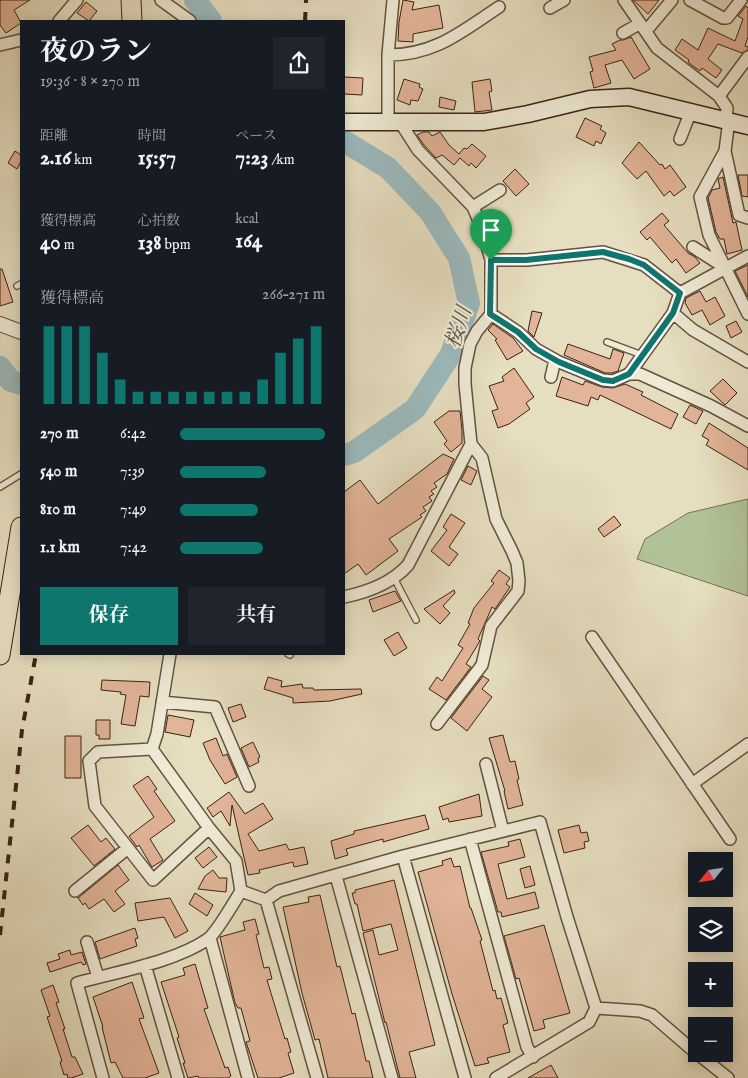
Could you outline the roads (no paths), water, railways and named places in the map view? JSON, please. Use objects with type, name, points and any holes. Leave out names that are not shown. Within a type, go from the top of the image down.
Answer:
[{"type":"highway","points":[[132,0],[132,20]]},
{"type":"highway","points":[[0,655],[20,533]]},
{"type":"main road","points":[[345,122],[484,122],[528,114],[590,99],[611,97],[638,99],[748,126]]},
{"type":"street","points":[[60,20],[77,0]]},
{"type":"street","points":[[162,0],[189,20]]},
{"type":"street","points":[[345,597],[357,594],[394,578],[408,565],[471,444],[465,368],[470,344],[477,330],[490,314],[491,260],[482,228],[473,207],[394,122],[388,55],[393,0]]},
{"type":"street","points":[[550,8],[564,0]]},
{"type":"street","points":[[624,0],[657,48],[720,96],[727,108],[728,120],[725,151],[739,215],[748,218]]},
{"type":"street","points":[[623,33],[643,27],[672,0]]},
{"type":"street","points":[[690,0],[723,18],[726,18],[741,0]]},
{"type":"street","points":[[388,55],[409,55],[431,49],[499,7]]},
{"type":"street","points":[[0,44],[20,40]]},
{"type":"street","points":[[720,96],[748,57]]},
{"type":"street","points":[[680,139],[691,111]]},
{"type":"street","points":[[725,151],[700,197],[709,235],[748,314]]},
{"type":"street","points":[[473,207],[500,190]]},
{"type":"street","points":[[693,247],[725,268]]},
{"type":"street","points":[[491,260],[526,260],[603,252],[644,265],[680,293]]},
{"type":"street","points":[[629,374],[673,313],[680,293],[748,256]]},
{"type":"street","points":[[673,313],[693,330],[748,362]]},
{"type":"street","points":[[490,314],[518,332],[536,349],[555,360],[603,380],[613,381],[629,374],[640,374],[711,406],[748,426]]},
{"type":"street","points":[[0,324],[20,332]]},
{"type":"street","points":[[551,377],[555,360]]},
{"type":"street","points":[[437,724],[482,665],[491,626],[518,591],[517,563],[496,520],[482,458],[471,444]]},
{"type":"street","points":[[592,637],[730,839]]},
{"type":"street","points":[[152,749],[157,734],[170,655]]},
{"type":"street","points":[[162,702],[215,707],[250,786]]},
{"type":"street","points":[[692,784],[748,744]]},
{"type":"street","points":[[103,1078],[77,983],[145,965],[183,952],[210,938],[241,891],[236,860],[152,749]]},
{"type":"street","points":[[152,749],[98,752],[89,761],[95,806],[153,880],[210,828]]},
{"type":"street","points":[[486,764],[503,831]]},
{"type":"street","points":[[266,900],[279,891],[403,856],[540,822],[566,917],[596,1008],[589,1022],[496,1078]]},
{"type":"street","points":[[470,839],[528,1047],[533,1057]]},
{"type":"street","points":[[76,891],[128,848]]},
{"type":"street","points":[[403,856],[465,1078]]},
{"type":"street","points":[[336,876],[392,1078]]},
{"type":"street","points":[[241,891],[266,900]]},
{"type":"street","points":[[266,900],[317,1078]]},
{"type":"street","points":[[210,938],[248,1078]]},
{"type":"street","points":[[87,942],[98,977]]},
{"type":"street","points":[[145,965],[178,1078]]},
{"type":"street","points":[[596,1008],[640,1011],[652,1015],[688,1045]]},
{"type":"street","points":[[706,1062],[720,1076]]},
{"type":"lane","points":[[607,342],[642,355]]},
{"type":"lane","points":[[0,487],[20,475]]},
{"type":"lane","points":[[394,578],[416,620]]},
{"type":"waterway","name":"桜川","points":[[195,0],[210,20]]},
{"type":"waterway","name":"桜川","points":[[345,142],[388,168],[430,212],[459,258],[469,303],[451,354],[415,409],[354,452],[345,455]]},
{"type":"waterway","name":"桜川","points":[[0,367],[11,381],[20,384]]},
{"type":"railway","points":[[305,20],[306,0]]},
{"type":"railway","points":[[0,935],[22,730],[36,655]]}]
